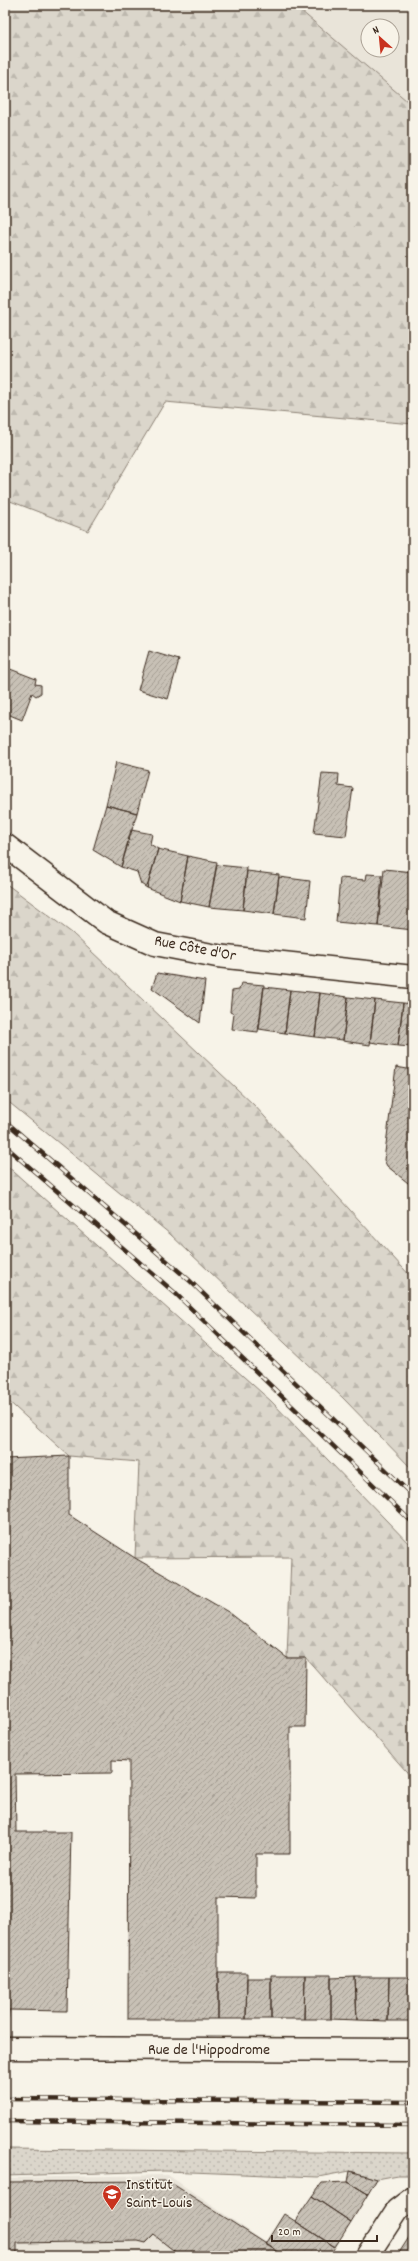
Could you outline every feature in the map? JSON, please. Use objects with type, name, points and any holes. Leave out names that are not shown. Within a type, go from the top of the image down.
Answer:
[{"type":"street","name":"Rue Côte d'Or","points":[[5,845],[106,922],[155,944],[217,956],[413,977]]},
{"type":"street","name":"Rue de l'Hippodrome","points":[[5,2048],[413,2050]]},
{"type":"street","points":[[366,2256],[397,2210],[413,2198]]},
{"type":"shaded area","points":[[294,5],[413,5],[413,106]]},
{"type":"shaded area","name":"Institut Saint-Louis","points":[[168,2175],[285,2256],[5,2256],[5,2178]]},
{"type":"green space","points":[[5,5],[294,5],[413,106],[413,424],[165,402],[88,531],[5,499]]},
{"type":"green space","points":[[5,883],[72,933],[254,1105],[413,1279],[413,1470],[343,1398],[170,1234],[5,1099]]},
{"type":"green space","points":[[5,1164],[271,1401],[413,1548],[413,1779],[306,1658],[287,1658],[291,1557],[135,1558],[139,1462],[69,1456],[5,1398]]},
{"type":"green space","points":[[5,2149],[413,2153],[413,2175],[398,2175],[377,2179],[350,2171],[318,2177],[165,2171],[5,2176]]},
{"type":"building","points":[[149,651],[179,660],[168,699],[138,690]]},
{"type":"building","points":[[5,667],[36,679],[35,684],[41,685],[41,693],[36,696],[32,693],[22,720],[5,713]]},
{"type":"building","points":[[116,762],[148,770],[137,813],[106,805]]},
{"type":"building","points":[[322,773],[339,774],[338,786],[353,788],[346,836],[314,833]]},
{"type":"building","points":[[106,805],[137,813],[121,867],[93,850]]},
{"type":"building","points":[[131,830],[152,834],[150,844],[158,849],[147,888],[141,884],[137,872],[121,867]]},
{"type":"building","points":[[158,849],[188,856],[180,901],[147,888]]},
{"type":"building","points":[[188,856],[217,862],[209,907],[180,901]]},
{"type":"building","points":[[217,865],[247,868],[243,910],[209,907]]},
{"type":"building","points":[[384,869],[413,872],[413,930],[378,926]]},
{"type":"building","points":[[247,871],[279,875],[274,914],[243,910]]},
{"type":"building","points":[[367,874],[382,875],[378,926],[336,922],[340,878],[366,880]]},
{"type":"building","points":[[279,877],[310,881],[306,918],[274,914]]},
{"type":"building","points":[[157,973],[205,981],[200,1023],[152,988]]},
{"type":"building","points":[[241,983],[264,985],[258,1032],[232,1029],[234,1014],[230,1012],[232,991],[239,990]]},
{"type":"building","points":[[264,987],[290,990],[285,1033],[259,1029]]},
{"type":"building","points":[[290,990],[320,993],[315,1037],[285,1033]]},
{"type":"building","points":[[320,993],[348,997],[343,1040],[315,1037]]},
{"type":"building","points":[[348,997],[375,1000],[370,1045],[343,1041]]},
{"type":"building","points":[[375,1000],[403,1003],[398,1046],[370,1042]]},
{"type":"building","points":[[403,1003],[413,1004],[413,1047],[398,1046]]},
{"type":"building","points":[[396,1067],[413,1070],[413,1187],[387,1166],[384,1160]]},
{"type":"building","points":[[69,1456],[69,1515],[135,1558],[230,1613],[287,1658],[306,1658],[305,1727],[290,1727],[290,1854],[256,1854],[256,1898],[218,1897],[218,2019],[128,2019],[129,1761],[112,1760],[112,1773],[15,1774],[16,1832],[71,1832],[67,2011],[9,2010],[8,2018],[5,2017],[5,1459]]},
{"type":"building","points":[[218,1973],[247,1973],[246,2019],[218,2019]]},
{"type":"building","points":[[271,1975],[305,1975],[304,2019],[271,2019]]},
{"type":"building","points":[[305,1975],[331,1975],[331,2019],[304,2019]]},
{"type":"building","points":[[355,1977],[357,2020],[331,2019],[331,1978]]},
{"type":"building","points":[[355,1977],[389,1977],[388,2021],[357,2020]]},
{"type":"building","points":[[389,1977],[413,1977],[413,2021],[388,2021]]},
{"type":"building","points":[[247,1978],[271,1978],[271,2019],[246,2019]]},
{"type":"building","points":[[350,2171],[377,2179],[368,2194],[348,2182]]},
{"type":"building","name":"Institut Saint-Louis","points":[[168,2181],[285,2256],[176,2256],[178,2254],[154,2235],[146,2243],[138,2241],[17,2243],[17,2256],[5,2256],[5,2182]]},
{"type":"building","points":[[348,2182],[368,2194],[351,2222],[312,2196],[322,2183]]},
{"type":"building","points":[[312,2196],[351,2222],[335,2247],[295,2221]]},
{"type":"building","points":[[284,2214],[335,2247],[329,2256],[285,2256],[265,2244]]},
{"type":"building","points":[[413,2231],[413,2256],[397,2256]]},
{"type":"railway","points":[[5,1121],[189,1280],[413,1496]]},
{"type":"railway","points":[[5,1146],[175,1293],[413,1523]]},
{"type":"railway","points":[[5,2099],[413,2102]]},
{"type":"railway","points":[[5,2121],[413,2125]]},
{"type":"place","name":"Institut Saint-Louis","points":[[112,2211]]}]
